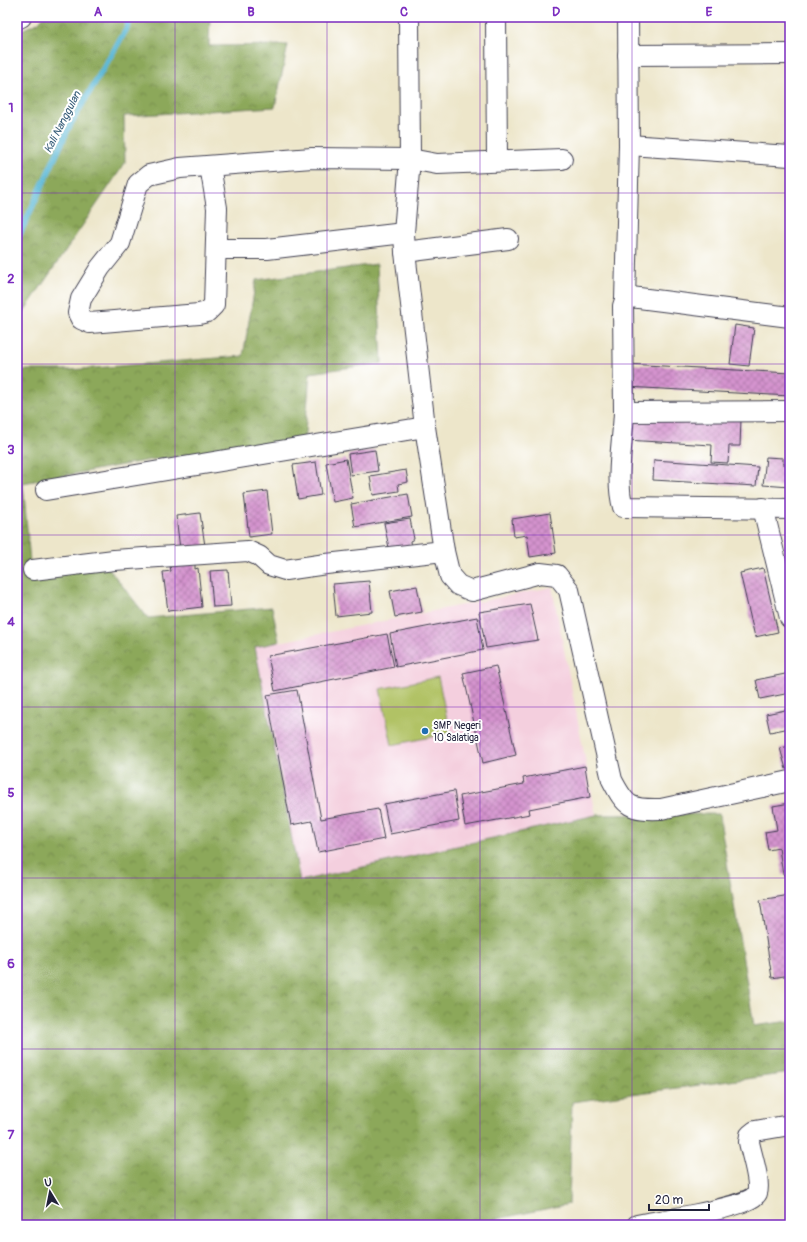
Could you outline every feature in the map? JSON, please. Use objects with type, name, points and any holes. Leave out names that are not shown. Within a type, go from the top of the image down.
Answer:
[{"type":"street","points":[[17,19],[21,17]]},
{"type":"street","points":[[409,17],[410,159],[404,242],[426,427],[444,550],[450,576],[458,585],[472,591],[540,573],[557,575],[568,590],[612,780],[629,805],[640,810],[661,809],[790,781]]},
{"type":"street","points":[[496,17],[497,161]]},
{"type":"street","points":[[628,17],[629,145],[625,300],[622,306],[624,412],[620,484],[620,496],[623,507],[790,509]]},
{"type":"street","points":[[628,55],[790,54]]},
{"type":"street","points":[[629,145],[790,156]]},
{"type":"street","points":[[210,166],[216,208],[214,305],[207,312],[90,323],[81,319],[78,313],[81,299],[100,268],[120,243],[138,184],[149,175],[180,168],[312,158],[410,159],[437,164],[562,159]]},
{"type":"street","points":[[216,249],[267,249],[404,242],[508,239]]},
{"type":"street","points":[[625,300],[631,297],[790,317]]},
{"type":"street","points":[[624,412],[790,411]]},
{"type":"street","points":[[46,490],[426,427]]},
{"type":"street","points":[[764,508],[790,618]]},
{"type":"street","points":[[33,570],[114,560],[248,551],[259,556],[269,565],[285,570],[444,550]]},
{"type":"street","points":[[637,1225],[720,1209],[751,1199],[757,1192],[758,1184],[749,1142],[750,1135],[755,1131],[790,1125]]},
{"type":"shaded area","name":"SMP Negeri 10 Salatiga","points":[[552,587],[596,815],[300,881],[255,647]]},
{"type":"green space","points":[[43,17],[210,17],[209,46],[288,45],[275,107],[124,116],[125,163],[21,316],[17,331],[17,32],[39,22]]},
{"type":"green space","points":[[377,264],[382,363],[310,373],[304,444],[156,459],[23,483],[31,573],[106,565],[148,618],[272,607],[279,642],[255,647],[300,881],[596,815],[719,814],[754,1026],[790,1021],[790,1073],[572,1102],[569,1204],[468,1225],[17,1225],[17,370],[70,370],[243,356],[256,280]]},
{"type":"green space","points":[[438,677],[450,733],[392,745],[380,689]]},
{"type":"building","points":[[735,325],[754,328],[749,366],[730,364]]},
{"type":"building","points":[[627,364],[790,373],[790,396],[626,387]]},
{"type":"building","points":[[627,414],[741,419],[740,446],[729,446],[728,463],[711,462],[712,445],[625,440]]},
{"type":"building","points":[[375,450],[378,471],[351,475],[348,454]]},
{"type":"building","points":[[766,457],[783,458],[783,464],[790,464],[790,487],[763,485]]},
{"type":"building","points":[[346,459],[353,498],[333,502],[326,463]]},
{"type":"building","points":[[654,460],[758,467],[756,486],[653,480]]},
{"type":"building","points":[[316,462],[321,495],[298,499],[293,465]]},
{"type":"building","points":[[406,470],[408,482],[398,484],[399,491],[373,495],[370,476]]},
{"type":"building","points":[[267,491],[272,534],[249,537],[244,494]]},
{"type":"building","points":[[408,494],[412,517],[355,527],[351,504]]},
{"type":"building","points":[[200,513],[205,546],[180,549],[176,516]]},
{"type":"building","points":[[550,513],[556,553],[530,557],[527,535],[514,537],[512,519]]},
{"type":"building","points":[[410,519],[414,539],[410,541],[411,549],[390,553],[384,523]]},
{"type":"building","points":[[195,563],[195,569],[198,568],[202,607],[168,611],[163,572],[171,571],[170,566]]},
{"type":"building","points":[[763,568],[778,632],[755,637],[740,573]]},
{"type":"building","points":[[228,570],[231,606],[213,607],[210,571]]},
{"type":"building","points":[[369,581],[372,612],[336,616],[333,584]]},
{"type":"building","points":[[417,586],[422,612],[395,617],[390,591]]},
{"type":"building","points":[[530,604],[538,640],[486,648],[479,612]]},
{"type":"building","points":[[477,617],[483,650],[396,667],[390,634]]},
{"type":"building","points":[[387,634],[394,667],[275,691],[268,656]]},
{"type":"building","points":[[496,666],[516,755],[483,763],[463,673]]},
{"type":"building","points":[[790,673],[790,693],[760,699],[756,680]]},
{"type":"building","points":[[297,690],[321,819],[378,809],[384,839],[318,852],[312,821],[291,825],[267,695]]},
{"type":"building","points":[[790,709],[790,728],[770,732],[766,714]]},
{"type":"building","points":[[790,746],[790,767],[786,769],[780,748]]},
{"type":"building","points":[[585,766],[590,797],[529,809],[530,814],[465,826],[460,796],[524,784],[523,778]]},
{"type":"building","points":[[454,791],[459,821],[390,834],[384,804]]},
{"type":"building","points":[[790,803],[790,874],[783,875],[779,848],[768,850],[765,832],[777,830],[773,806]]},
{"type":"building","points":[[790,895],[790,975],[772,978],[760,900]]},
{"type":"waterway","name":"Kali Nanggulan","points":[[17,240],[70,125],[126,30],[130,17]]},
{"type":"place","name":"SMP Negeri 10 Salatiga","points":[[425,731]]}]
